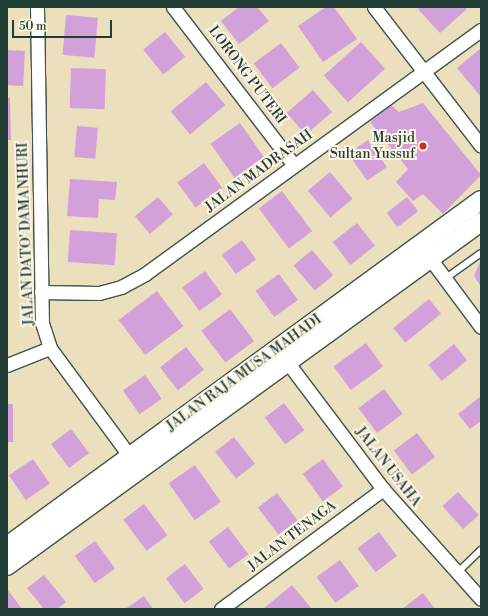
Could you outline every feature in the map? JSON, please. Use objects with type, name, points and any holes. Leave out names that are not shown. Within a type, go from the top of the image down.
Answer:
[{"type":"main road","name":"JALAN RAJA MUSA MAHADI","points":[[7,546],[481,200]]},
{"type":"main road","name":"JALAN RAJA MUSA MAHADI","points":[[7,566],[142,471],[481,222]]},
{"type":"street","name":"JALAN DATO' DAMANHURI","points":[[37,7],[42,323],[50,348],[130,457],[142,471]]},
{"type":"street","name":"LORONG PUTERI","points":[[173,7],[294,165]]},
{"type":"street","points":[[374,7],[421,72],[481,146]]},
{"type":"street","name":"JALAN MADRASAH","points":[[41,292],[79,295],[121,287],[145,274],[421,72],[481,30]]},
{"type":"street","points":[[420,245],[481,327]]},
{"type":"street","points":[[7,365],[50,348]]},
{"type":"street","name":"JALAN USAHA","points":[[277,349],[383,489],[481,599]]},
{"type":"street","name":"JALAN TENAGA","points":[[221,609],[383,489]]},
{"type":"lane","points":[[446,278],[481,253]]},
{"type":"lane","points":[[458,572],[481,550]]},
{"type":"building","points":[[239,7],[257,7],[269,21],[239,44],[221,21]]},
{"type":"building","points":[[326,7],[334,7],[357,39],[323,62],[298,26]]},
{"type":"building","points":[[421,7],[465,7],[467,9],[440,33],[418,9]]},
{"type":"building","points":[[66,15],[98,18],[94,58],[63,55]]},
{"type":"building","points":[[165,32],[185,57],[163,74],[143,50]]},
{"type":"building","points":[[361,42],[385,69],[348,102],[324,75]]},
{"type":"building","points":[[281,43],[300,68],[273,88],[254,63]]},
{"type":"building","points":[[481,48],[481,97],[457,68]]},
{"type":"building","points":[[7,50],[25,51],[23,86],[7,85]]},
{"type":"building","points":[[71,68],[106,69],[105,109],[70,108]]},
{"type":"building","points":[[206,82],[225,105],[190,135],[171,112]]},
{"type":"building","points":[[313,90],[332,112],[306,135],[287,113]]},
{"type":"building","points":[[7,98],[10,98],[11,140],[7,140]]},
{"type":"building","name":"Masjid Sultan Yussuf","points":[[423,103],[481,175],[443,214],[423,194],[413,201],[396,182],[408,169],[370,122],[390,104],[399,112]]},
{"type":"building","points":[[240,123],[264,157],[235,178],[211,144]]},
{"type":"building","points":[[77,126],[98,128],[95,159],[74,157]]},
{"type":"building","points":[[368,140],[387,167],[367,181],[348,154]]},
{"type":"building","points":[[204,163],[222,188],[196,207],[177,182]]},
{"type":"building","points":[[330,172],[352,199],[330,217],[308,191]]},
{"type":"building","points":[[70,179],[117,182],[115,200],[99,199],[98,218],[67,216]]},
{"type":"building","points":[[282,191],[312,231],[289,248],[259,208]]},
{"type":"building","points":[[158,197],[173,215],[150,234],[135,216]]},
{"type":"building","points":[[407,197],[418,211],[398,227],[387,213]]},
{"type":"building","points":[[357,223],[375,246],[350,265],[333,242]]},
{"type":"building","points":[[70,230],[117,233],[115,265],[68,262]]},
{"type":"building","points":[[242,240],[256,259],[236,274],[222,255]]},
{"type":"building","points":[[312,250],[333,275],[315,291],[294,265]]},
{"type":"building","points":[[481,259],[481,287],[474,276]]},
{"type":"building","points":[[205,271],[222,294],[199,311],[182,287]]},
{"type":"building","points":[[279,274],[298,300],[274,317],[256,291]]},
{"type":"building","points":[[157,291],[183,326],[145,355],[119,320]]},
{"type":"building","points":[[429,299],[441,314],[405,343],[393,328]]},
{"type":"building","points":[[230,309],[254,341],[225,363],[201,331]]},
{"type":"building","points":[[366,343],[383,366],[351,390],[334,367]]},
{"type":"building","points":[[454,344],[467,360],[442,381],[428,365]]},
{"type":"building","points":[[186,347],[204,370],[178,390],[160,367]]},
{"type":"building","points":[[145,375],[162,399],[140,414],[123,390]]},
{"type":"building","points":[[384,389],[403,414],[377,433],[358,408]]},
{"type":"building","points":[[481,396],[481,421],[470,429],[458,414]]},
{"type":"building","points":[[284,403],[304,430],[285,445],[265,417]]},
{"type":"building","points":[[7,404],[13,404],[13,442],[7,442]]},
{"type":"building","points":[[71,429],[89,453],[69,468],[51,444]]},
{"type":"building","points":[[417,433],[435,457],[412,474],[394,450]]},
{"type":"building","points":[[234,437],[255,464],[236,479],[215,452]]},
{"type":"building","points":[[33,459],[50,484],[26,500],[9,475]]},
{"type":"building","points":[[323,459],[343,487],[323,501],[303,474]]},
{"type":"building","points":[[195,465],[221,502],[195,520],[169,483]]},
{"type":"building","points":[[458,492],[479,515],[463,529],[442,506]]},
{"type":"building","points":[[277,493],[297,520],[278,535],[258,507]]},
{"type":"building","points":[[144,504],[167,535],[147,551],[123,520]]},
{"type":"building","points":[[228,527],[248,554],[229,569],[209,541]]},
{"type":"building","points":[[379,532],[397,556],[375,572],[357,548]]},
{"type":"building","points":[[95,541],[115,569],[95,583],[75,556]]},
{"type":"building","points":[[340,560],[359,586],[335,603],[317,577]]},
{"type":"building","points":[[185,564],[204,589],[184,603],[166,578]]},
{"type":"building","points":[[44,575],[66,602],[57,609],[44,609],[27,588]]},
{"type":"building","points":[[292,585],[312,609],[263,609]]},
{"type":"building","points":[[7,589],[22,609],[7,609]]},
{"type":"building","points":[[423,593],[435,609],[402,609]]},
{"type":"building","points":[[144,596],[153,609],[125,609]]},
{"type":"place","name":"Masjid Sultan Yussuf","points":[[423,146]]}]
